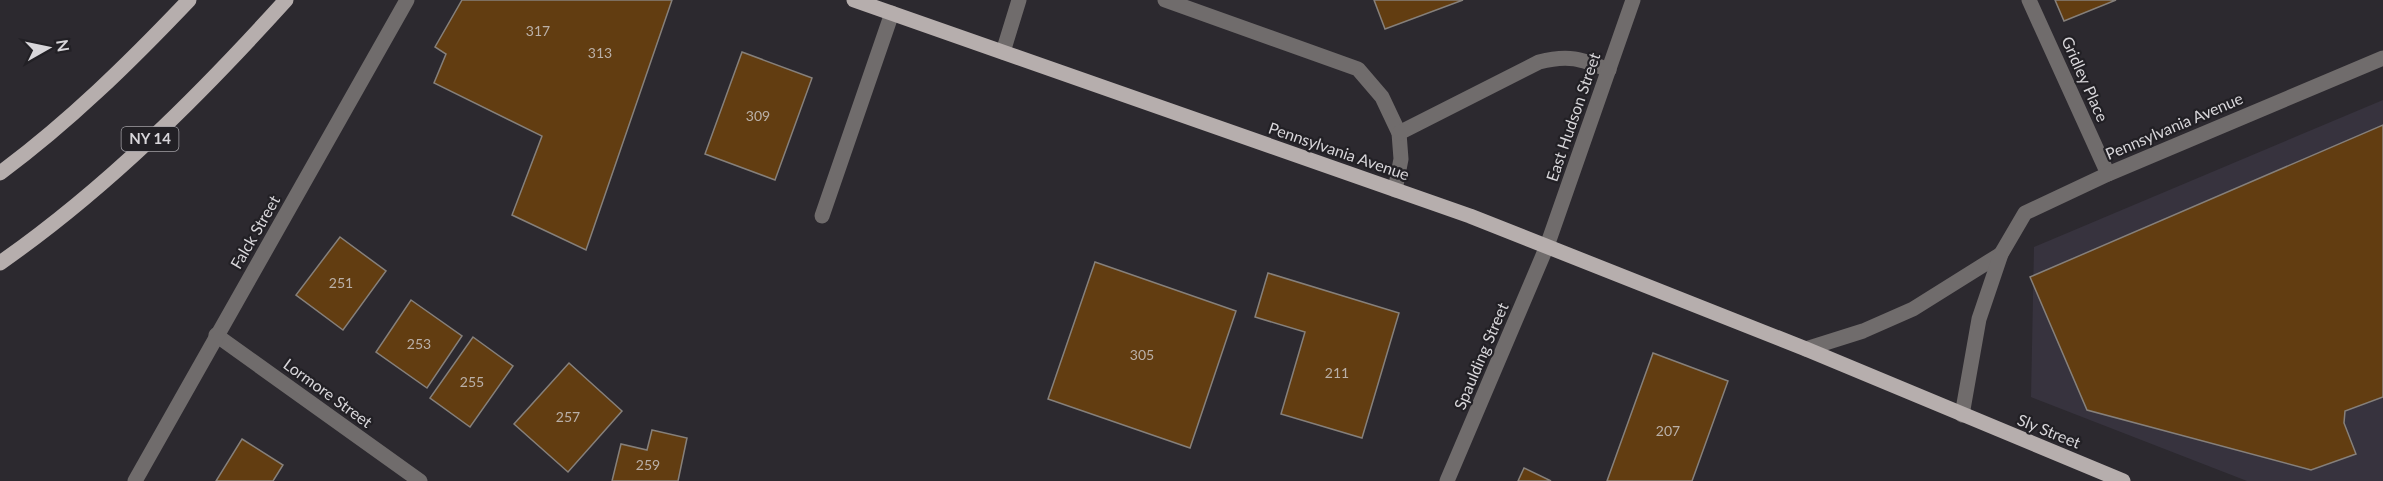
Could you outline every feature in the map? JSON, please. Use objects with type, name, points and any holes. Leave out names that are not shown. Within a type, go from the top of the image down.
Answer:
[{"type":"main road","points":[[0,173],[34,147],[126,66],[189,0]]},
{"type":"main road","name":"NY 14","points":[[0,263],[58,222],[149,140],[246,44],[286,0]]},
{"type":"main road","name":"Pennsylvania Avenue","points":[[854,0],[1395,190],[1547,246],[1806,349],[1962,415]]},
{"type":"main road","name":"Sly Street","points":[[1962,415],[2123,481]]},
{"type":"street","name":"Falck Street","points":[[135,481],[407,0]]},
{"type":"street","points":[[1003,52],[1019,0]]},
{"type":"street","points":[[1165,0],[1358,69],[1383,97],[1399,133],[1401,159],[1395,190]]},
{"type":"street","name":"East Hudson Street","points":[[1547,246],[1634,0]]},
{"type":"street","name":"Gridley Place","points":[[2030,0],[2108,174]]},
{"type":"street","points":[[822,216],[892,14]]},
{"type":"street","points":[[1399,133],[1539,62],[1560,56],[1580,58],[1609,70]]},
{"type":"street","name":"Pennsylvania Avenue","points":[[1962,415],[1979,319],[2001,254],[2025,213],[2108,174],[2383,58]]},
{"type":"street","name":"Spaulding Street","points":[[1447,481],[1547,246]]},
{"type":"street","name":"Pennsylvania Avenue","points":[[1806,349],[1863,331],[1912,309],[2001,254]]},
{"type":"street","name":"Lormore Street","points":[[216,335],[420,481]]},
{"type":"shaded area","points":[[2383,100],[2383,481],[2247,481],[2031,397],[2034,247]]},
{"type":"building","points":[[462,0],[672,0],[586,250],[512,215],[542,136],[434,83],[446,54],[435,47]]},
{"type":"building","points":[[1374,0],[1463,0],[1385,29]]},
{"type":"building","points":[[2055,0],[2116,0],[2064,21]]},
{"type":"building","points":[[742,52],[812,78],[775,180],[705,154]]},
{"type":"building","points":[[2383,125],[2383,397],[2345,411],[2344,423],[2356,454],[2311,470],[2087,410],[2030,277]]},
{"type":"building","points":[[340,237],[386,271],[343,330],[296,295]]},
{"type":"building","points":[[1095,262],[1236,311],[1190,448],[1048,399]]},
{"type":"building","points":[[1268,273],[1399,313],[1362,438],[1281,414],[1305,332],[1255,317]]},
{"type":"building","points":[[411,300],[462,336],[427,388],[376,352]]},
{"type":"building","points":[[473,337],[513,366],[470,427],[430,398]]},
{"type":"building","points":[[1653,353],[1728,381],[1692,481],[1607,481]]},
{"type":"building","points":[[569,363],[622,411],[568,472],[514,424]]},
{"type":"building","points":[[652,430],[687,438],[678,481],[612,481],[621,444],[647,450]]},
{"type":"building","points":[[242,439],[283,465],[273,481],[216,481]]},
{"type":"building","points":[[1524,468],[1551,481],[1518,481]]}]
